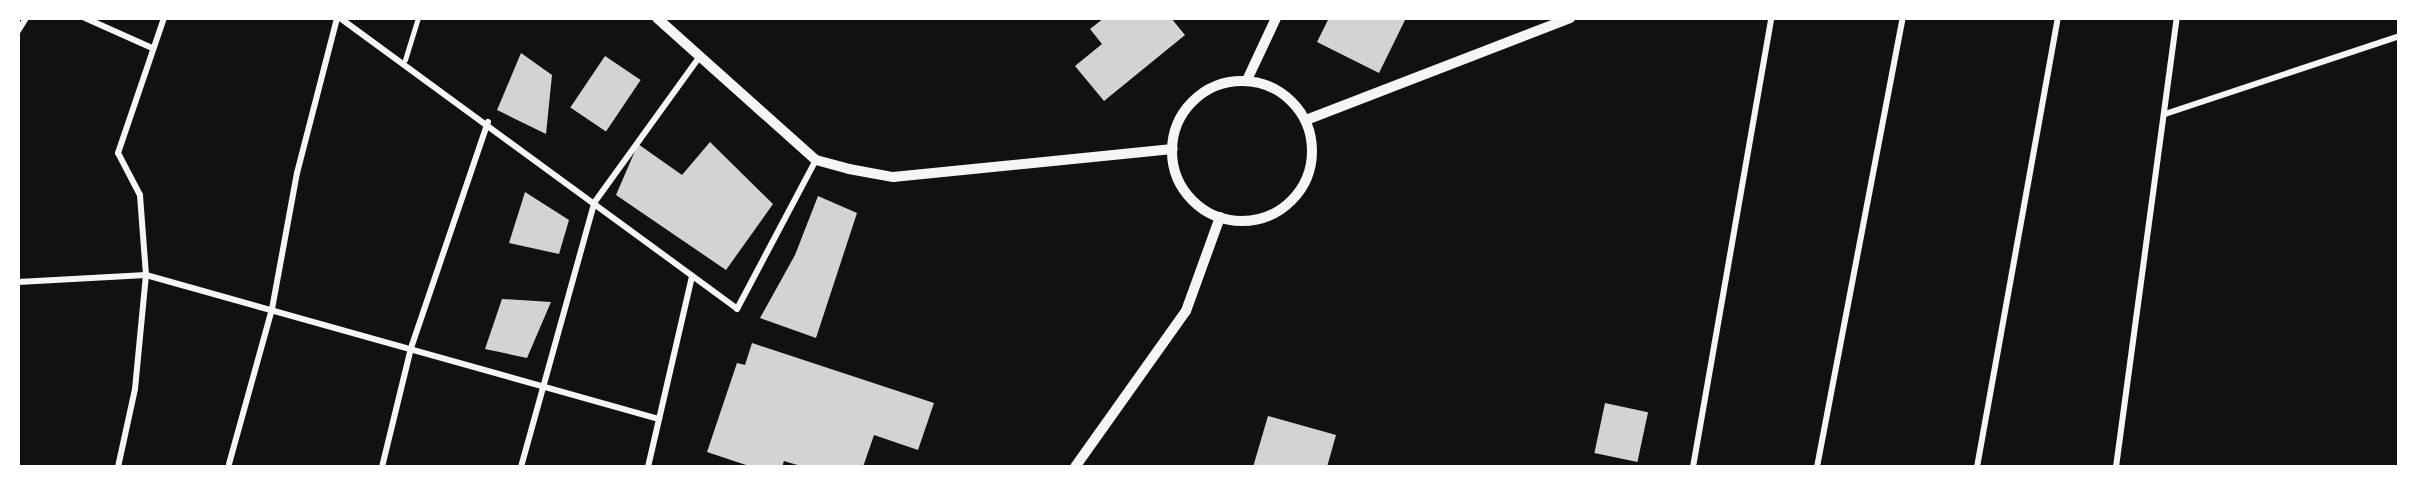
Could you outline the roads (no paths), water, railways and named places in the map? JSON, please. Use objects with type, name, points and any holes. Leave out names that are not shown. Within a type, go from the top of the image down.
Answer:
[{"type":"street","points":[[18,31],[26,18]]},
{"type":"street","points":[[86,18],[152,48]]},
{"type":"street","points":[[118,467],[135,389],[146,274],[140,195],[118,153],[164,18]]},
{"type":"street","points":[[229,464],[272,309],[297,174],[339,18],[405,60],[737,309],[816,160]]},
{"type":"street","points":[[657,18],[698,59],[816,160],[893,177],[1173,149]]},
{"type":"street","points":[[1247,80],[1276,18]]},
{"type":"street","points":[[1306,120],[1570,18]]},
{"type":"street","points":[[1693,467],[1771,18]]},
{"type":"street","points":[[1817,467],[1903,18]]},
{"type":"street","points":[[1977,467],[2058,18]]},
{"type":"street","points":[[2116,467],[2177,18]]},
{"type":"street","points":[[2165,114],[2399,36]]},
{"type":"street","points":[[521,467],[594,202],[698,59]]},
{"type":"street","points":[[1247,80],[1271,86],[1292,100],[1306,120],[1313,143],[1309,175],[1297,196],[1259,219],[1220,217],[1181,187],[1173,149],[1181,115],[1201,94],[1222,83],[1247,80]]},
{"type":"street","points":[[382,467],[411,348],[488,123]]},
{"type":"street","points":[[1075,467],[1186,311],[1220,217]]},
{"type":"street","points":[[18,282],[146,274],[659,419]]},
{"type":"street","points":[[648,467],[692,276]]},
{"type":"lane","points":[[405,60],[418,18]]}]
